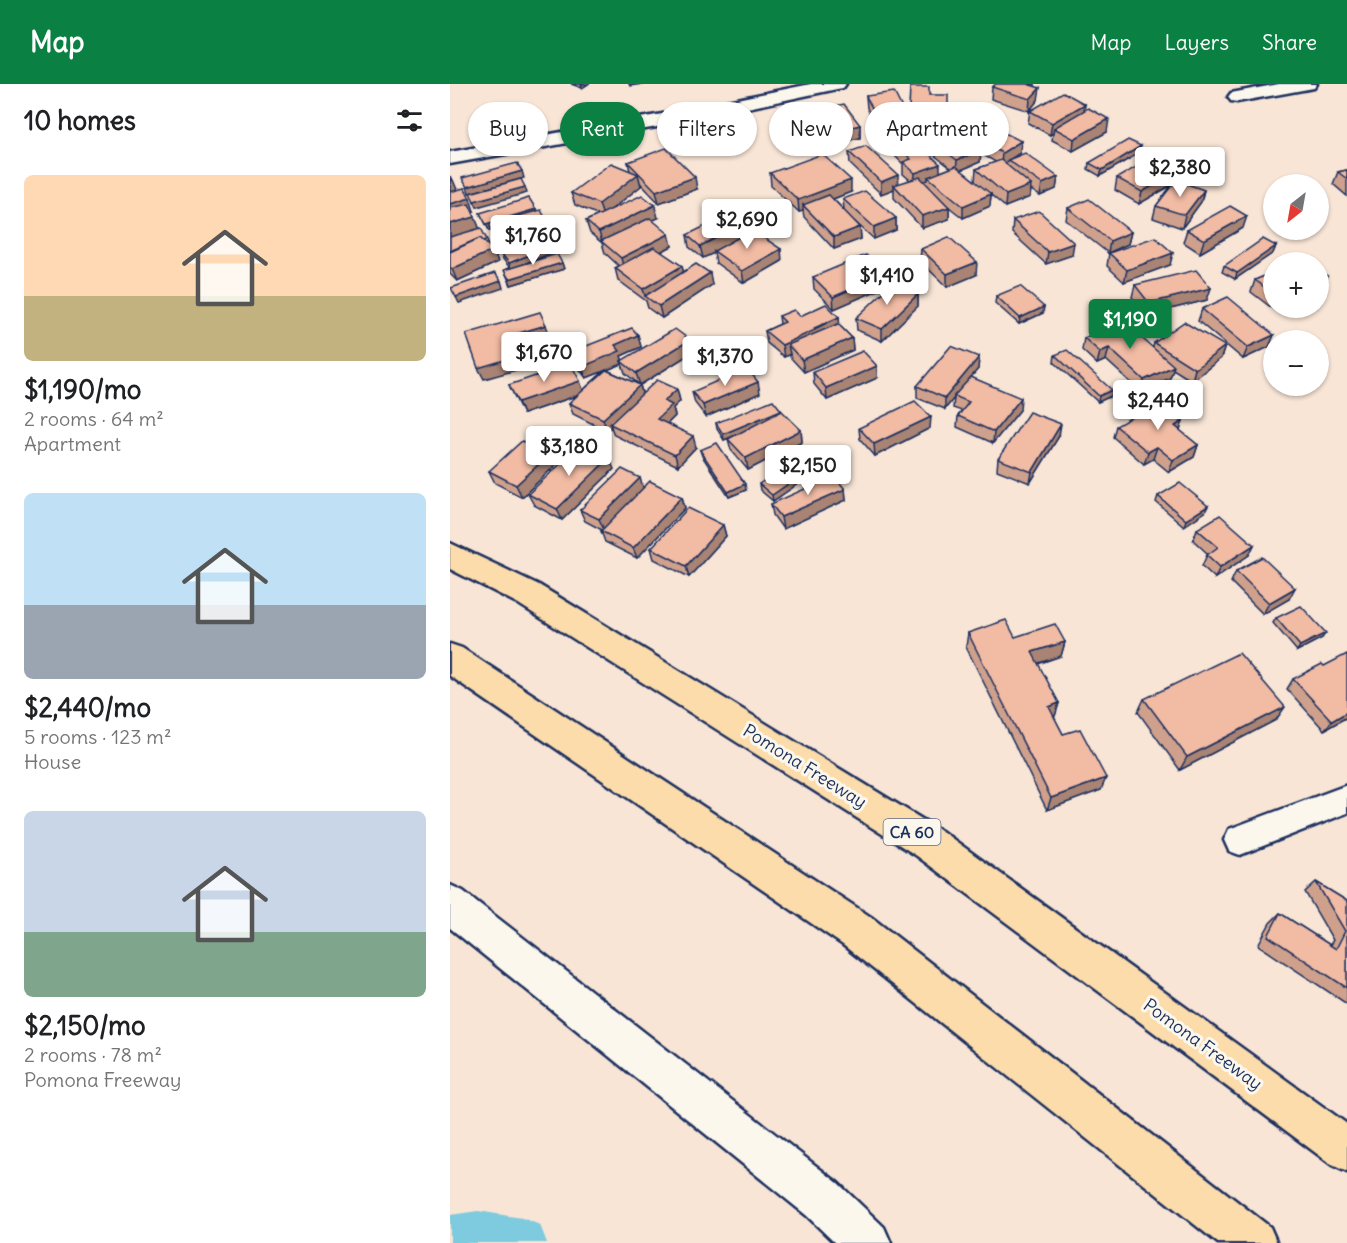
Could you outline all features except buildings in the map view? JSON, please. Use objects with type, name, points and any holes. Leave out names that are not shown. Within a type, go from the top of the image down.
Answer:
[{"type":"highway","name":"Pomona Freeway","points":[[450,555],[528,594],[930,844],[1347,1150]]},
{"type":"highway","points":[[450,658],[857,931],[1254,1243]]},
{"type":"street","points":[[450,158],[668,119],[837,84]]},
{"type":"street","points":[[1237,97],[1308,84]]},
{"type":"street","points":[[1240,840],[1347,799]]},
{"type":"street","points":[[450,904],[822,1199],[868,1243]]},
{"type":"waterway","points":[[450,1240],[478,1236],[522,1243]]}]
